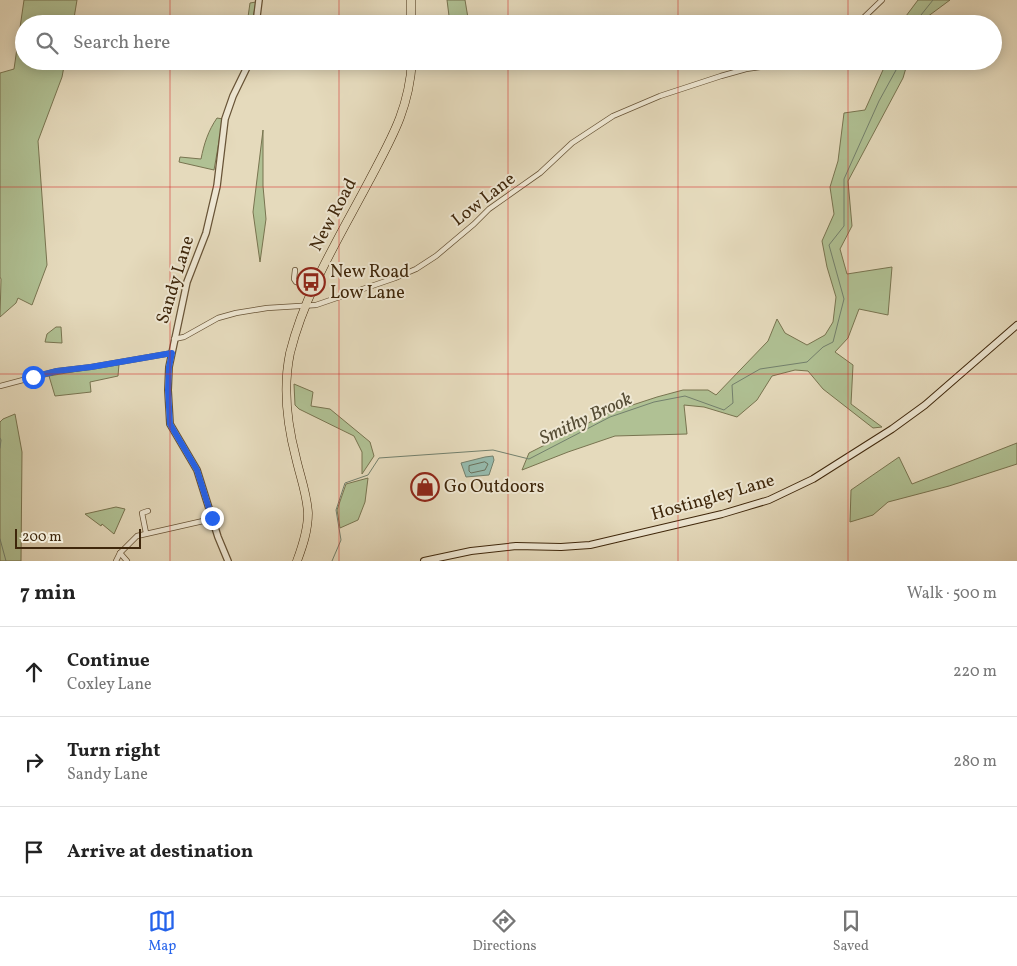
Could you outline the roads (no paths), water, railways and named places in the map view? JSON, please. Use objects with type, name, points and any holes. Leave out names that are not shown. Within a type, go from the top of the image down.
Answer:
[{"type":"highway","points":[[411,0],[411,15]]},
{"type":"highway","name":"New Road","points":[[297,561],[307,528],[307,500],[289,429],[287,380],[294,338],[306,306],[336,242],[396,131],[408,96],[411,70]]},
{"type":"main road","name":"Hostingley Lane","points":[[424,561],[516,546],[561,547],[590,545],[722,514],[770,500],[813,479],[892,429],[925,405],[1017,325]]},
{"type":"street","points":[[257,15],[259,0]]},
{"type":"street","points":[[866,15],[882,0]]},
{"type":"street","name":"Sandy Lane","points":[[228,561],[197,470],[170,424],[168,390],[169,367],[187,282],[206,234],[218,186],[226,119],[233,96],[246,70]]},
{"type":"street","name":"Low Lane","points":[[174,339],[184,336],[218,318],[236,313],[298,305],[306,306],[328,301],[416,269],[452,243],[489,209],[535,177],[572,142],[613,116],[660,96],[742,70]]},
{"type":"street","points":[[295,270],[294,279],[296,282],[315,286]]},
{"type":"street","points":[[0,386],[57,371],[172,353]]},
{"type":"street","points":[[146,533],[142,511],[148,511]]},
{"type":"street","points":[[116,561],[137,536],[212,518]]},
{"type":"street","points":[[120,554],[127,561]]},
{"type":"water","points":[[493,456],[494,460],[489,475],[466,477],[461,463]]},
{"type":"waterway","name":"Smithy Brook","points":[[921,15],[933,0]]},
{"type":"waterway","name":"Smithy Brook","points":[[332,561],[341,540],[336,510],[345,483],[368,475],[379,458],[493,450],[529,459],[610,417],[654,402],[685,396],[724,410],[733,403],[732,385],[760,369],[807,362],[823,347],[833,342],[844,299],[829,245],[844,226],[844,179],[879,101],[896,70]]},
{"type":"waterway","points":[[0,438],[0,448]]},
{"type":"waterway","points":[[0,539],[6,561]]},
{"type":"place","name":"New Road Low Lane","points":[[311,282]]},
{"type":"place","name":"Go Outdoors","points":[[425,487]]}]
